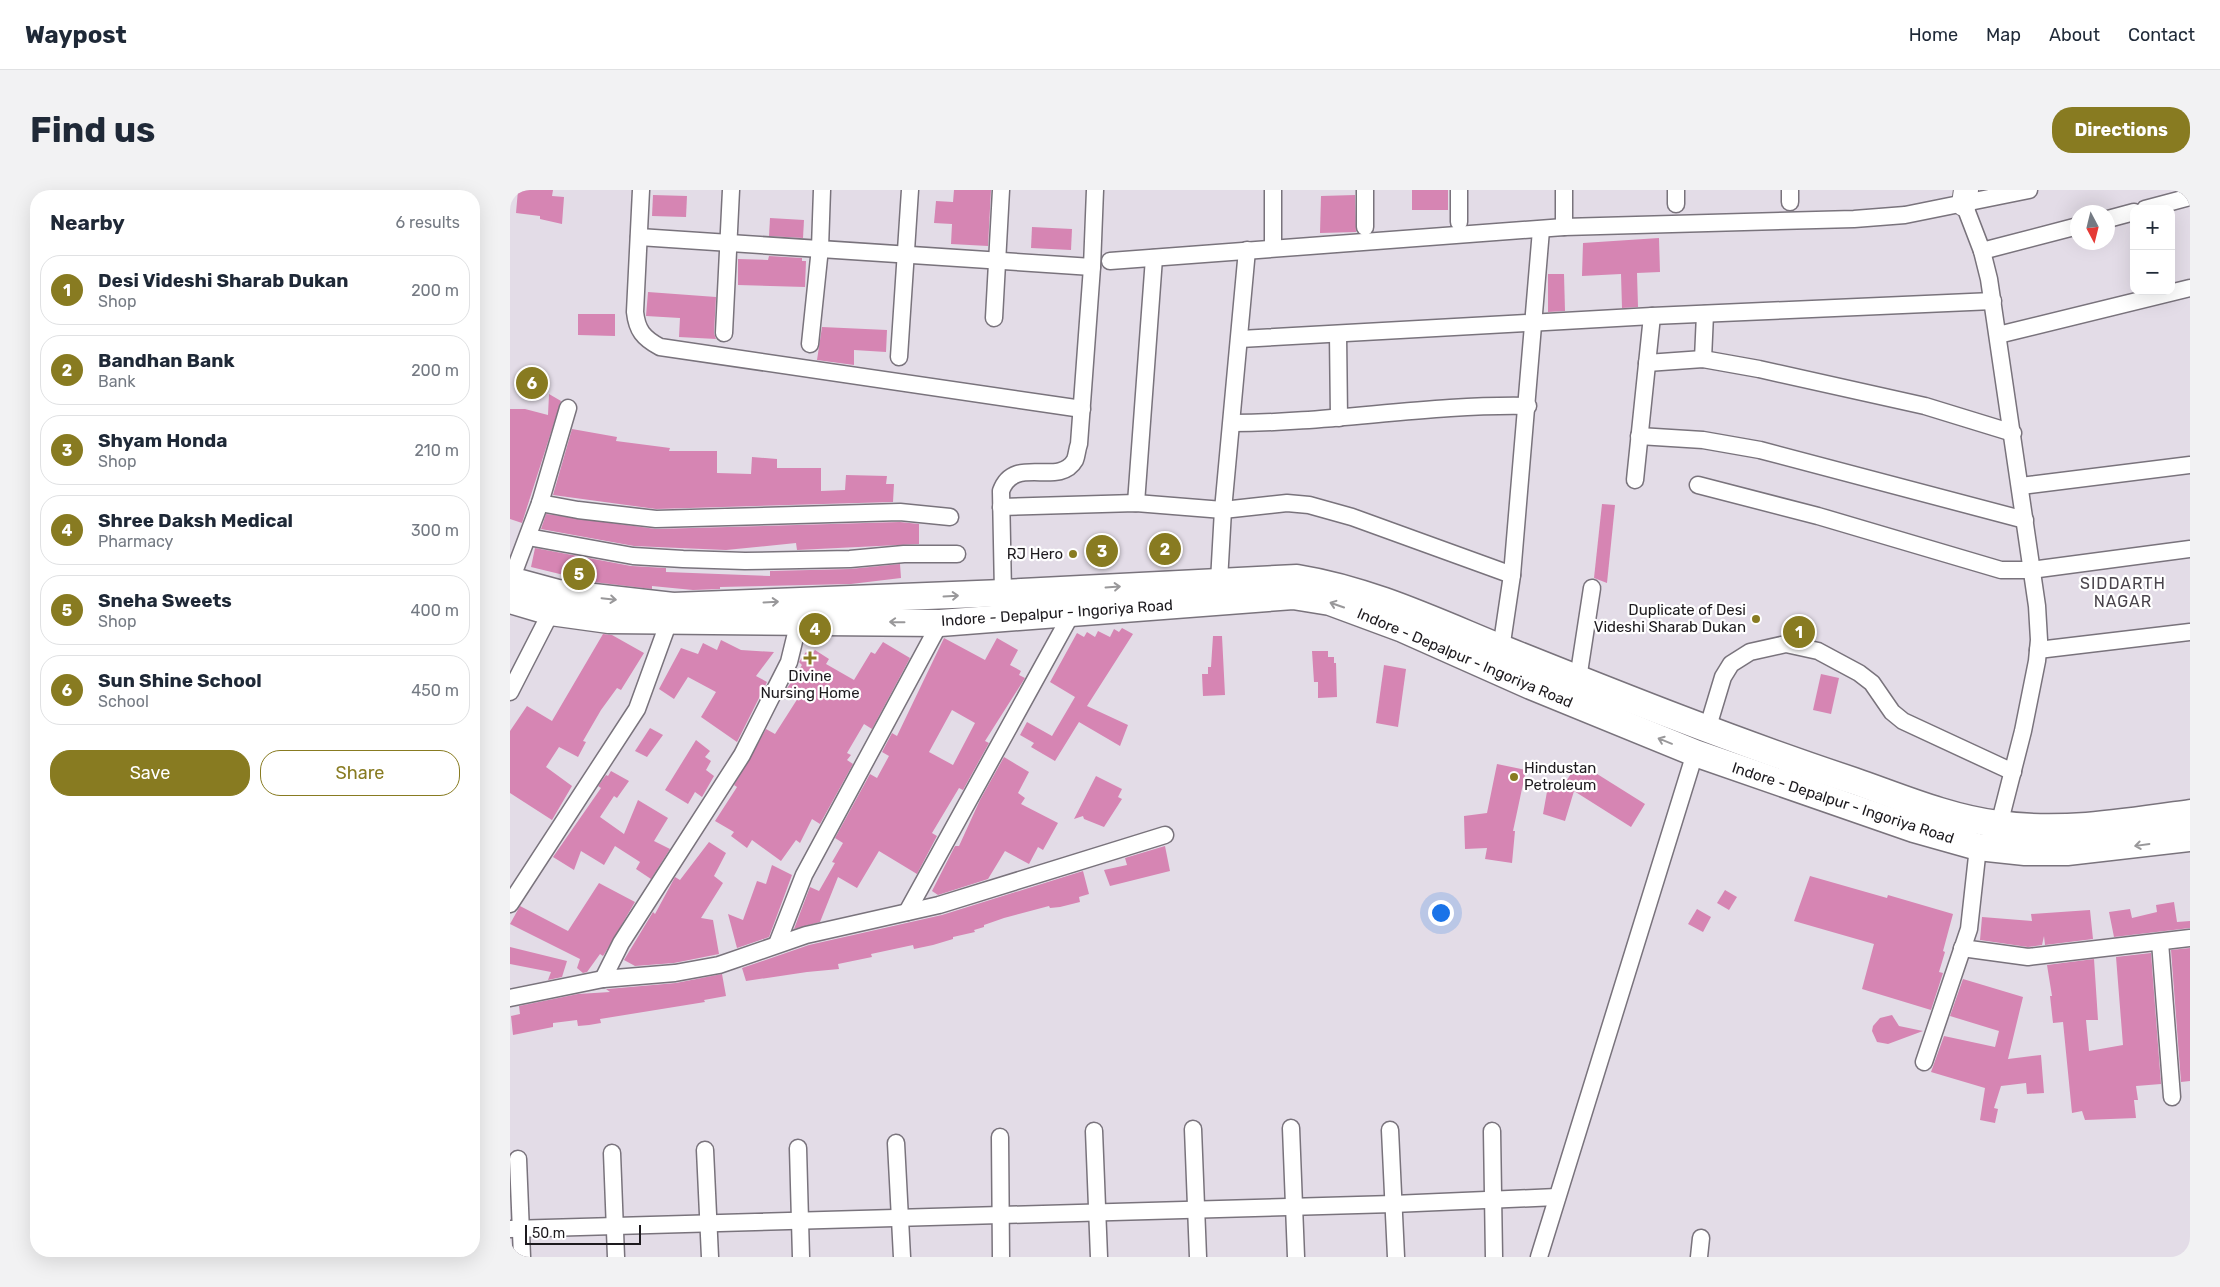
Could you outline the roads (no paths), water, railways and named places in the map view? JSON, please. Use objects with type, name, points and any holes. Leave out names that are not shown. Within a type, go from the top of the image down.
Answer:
[{"type":"main road","name":"Indore - Depalpur - Ingoriya Road","points":[[510,587],[673,606],[1003,593],[1297,578],[1334,584],[1400,605],[1499,660],[1695,753],[1914,829],[1978,847],[2026,852],[2067,852],[2190,838]]},
{"type":"main road","name":"Indore - Depalpur - Ingoriya Road","points":[[510,587],[551,612],[609,620],[669,622],[940,623],[1293,596],[1330,602],[1499,660],[1578,679],[1707,730],[1921,804],[1999,825],[2056,828],[2109,824],[2190,813]]},
{"type":"street","points":[[641,190],[635,312],[637,328],[646,339],[660,347],[1082,409]]},
{"type":"street","points":[[724,333],[732,190]]},
{"type":"street","points":[[810,344],[820,248],[822,190]]},
{"type":"street","points":[[899,357],[910,190]]},
{"type":"street","points":[[994,318],[1001,190]]},
{"type":"street","points":[[1003,593],[1001,491],[1009,476],[1020,473],[1052,472],[1068,467],[1075,459],[1082,409],[1092,267],[1095,190]]},
{"type":"street","points":[[1273,190],[1273,248]]},
{"type":"street","points":[[1365,190],[1366,227]]},
{"type":"street","points":[[1459,190],[1459,222]]},
{"type":"street","points":[[1564,190],[1564,227]]},
{"type":"street","points":[[1110,261],[1564,227],[1854,219],[1905,215],[1965,197],[2029,190]]},
{"type":"street","points":[[1965,197],[1982,251],[1993,301],[2037,606],[2038,650],[2023,731],[1999,825]]},
{"type":"street","points":[[2161,205],[2190,197]]},
{"type":"street","points":[[2115,217],[2130,213]]},
{"type":"street","points":[[1982,251],[2070,228]]},
{"type":"street","points":[[1499,660],[1512,575],[1528,406],[1540,230]]},
{"type":"street","points":[[639,237],[1092,267]]},
{"type":"street","points":[[1219,581],[1222,510],[1232,423],[1247,250]]},
{"type":"street","points":[[1136,503],[1154,258]]},
{"type":"street","points":[[1998,335],[2190,288]]},
{"type":"street","points":[[1240,339],[1652,316],[1993,301]]},
{"type":"street","points":[[1703,359],[1705,314]]},
{"type":"street","points":[[1634,480],[1652,316]]},
{"type":"street","points":[[1338,334],[1339,418]]},
{"type":"street","points":[[1647,363],[1703,359],[1759,369],[1925,406],[2013,433]]},
{"type":"street","points":[[1232,423],[1281,423],[1465,406],[1528,406]]},
{"type":"street","points":[[510,587],[540,502],[568,408]]},
{"type":"street","points":[[1639,436],[1703,440],[1760,450],[2025,520]]},
{"type":"street","points":[[2021,486],[2190,465]]},
{"type":"street","points":[[1698,485],[1818,516],[2001,570],[2031,570],[2190,549]]},
{"type":"street","points":[[540,502],[578,510],[656,519],[900,512],[950,517]]},
{"type":"street","points":[[1001,506],[1136,503],[1222,510],[1287,503],[1309,505],[1352,517],[1512,575]]},
{"type":"street","points":[[528,537],[633,556],[683,559],[745,561],[850,559],[904,554],[957,554]]},
{"type":"street","points":[[1578,679],[1592,588]]},
{"type":"street","points":[[510,692],[551,612]]},
{"type":"street","points":[[907,912],[1072,613]]},
{"type":"street","points":[[603,979],[621,942],[742,755],[789,662],[799,621]]},
{"type":"street","points":[[510,904],[637,709],[669,622]]},
{"type":"street","points":[[777,944],[804,874],[940,623]]},
{"type":"street","points":[[2038,650],[2190,632]]},
{"type":"street","points":[[1707,730],[1723,677],[1731,664],[1750,652],[1786,644],[1818,651],[1841,662],[1872,684],[1892,712],[1903,721],[2013,772]]},
{"type":"street","points":[[1539,1257],[1695,753]]},
{"type":"street","points":[[510,998],[603,979],[676,974],[719,965],[777,944],[948,903],[1165,835]]},
{"type":"street","points":[[1924,1062],[1972,915],[1978,847]]},
{"type":"street","points":[[1962,948],[2028,957],[2190,938]]},
{"type":"street","points":[[2160,942],[2172,1097]]},
{"type":"street","points":[[1291,1128],[1296,1257]]},
{"type":"street","points":[[1193,1130],[1198,1257]]},
{"type":"street","points":[[1390,1130],[1396,1257]]},
{"type":"street","points":[[1094,1131],[1099,1257]]},
{"type":"street","points":[[1492,1131],[1494,1257]]},
{"type":"street","points":[[1000,1137],[1001,1257]]},
{"type":"street","points":[[896,1143],[902,1257]]},
{"type":"street","points":[[798,1148],[801,1257]]},
{"type":"street","points":[[705,1150],[710,1257]]},
{"type":"street","points":[[612,1153],[616,1257]]},
{"type":"street","points":[[518,1159],[516,1229],[522,1257]]},
{"type":"street","points":[[516,1229],[1393,1204],[1557,1197]]},
{"type":"street","points":[[1699,1257],[1701,1238]]},
{"type":"place","name":"Sun Shine School","points":[[532,383]]},
{"type":"place","name":"Bandhan Bank","points":[[1165,549]]},
{"type":"place","name":"Shyam Honda","points":[[1102,551]]},
{"type":"place","name":"RJ Hero","points":[[1073,554]]},
{"type":"place","name":"Sneha Sweets","points":[[579,574]]},
{"type":"place","name":"Duplicate of Desi Videshi Sharab Dukan","points":[[1756,619]]},
{"type":"place","name":"Shree Daksh Medical","points":[[815,629]]},
{"type":"place","name":"Desi Videshi Sharab Dukan","points":[[1799,632]]},
{"type":"place","name":"Divine Nursing Home","points":[[810,658]]},
{"type":"place","name":"Hindustan Petroleum","points":[[1514,777]]},
{"type":"district","name":"SIDDARTH NAGAR","points":[[2123,592]]}]
